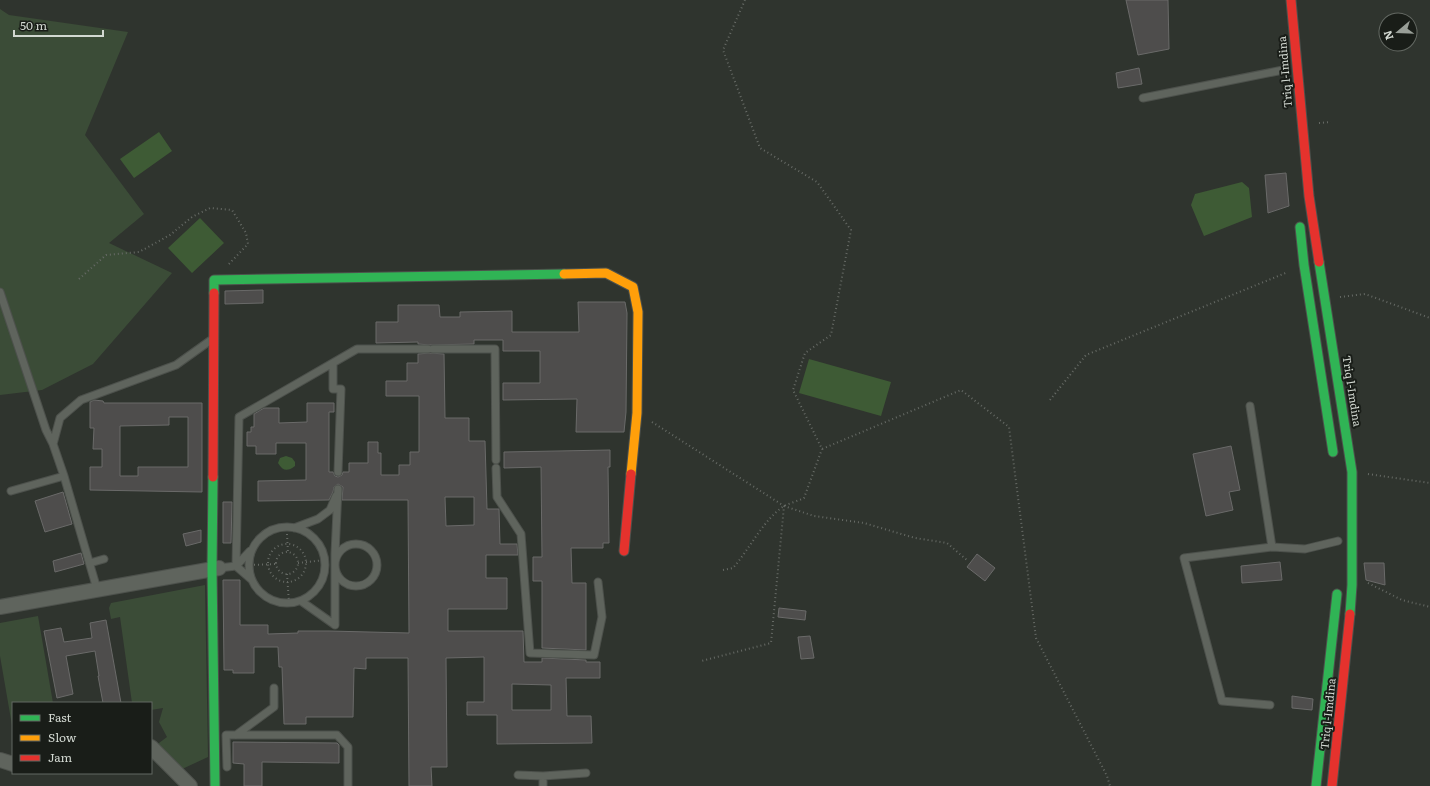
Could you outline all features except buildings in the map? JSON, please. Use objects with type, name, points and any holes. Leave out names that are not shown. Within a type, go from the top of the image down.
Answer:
[{"type":"main road","name":"Triq l-Imdina","points":[[1291,0],[1309,196],[1352,472],[1352,585],[1347,650],[1332,786]]},
{"type":"main road","points":[[1299,218],[1304,265],[1335,464]]},
{"type":"main road","points":[[216,786],[216,568],[213,339],[214,280],[606,273],[633,287],[638,312],[637,413],[624,551]]},
{"type":"main road","name":"Triq l-Imdina","points":[[1316,786],[1338,586]]},
{"type":"street","points":[[0,607],[216,568]]},
{"type":"street","points":[[152,748],[190,786]]},
{"type":"street","points":[[0,760],[12,764]]},
{"type":"lane","points":[[1143,98],[1283,70]]},
{"type":"lane","points":[[0,292],[46,430],[53,444],[64,476],[97,589]]},
{"type":"lane","points":[[53,444],[60,418],[81,400],[176,365],[213,339]]},
{"type":"lane","points":[[252,580],[236,566],[239,417],[357,349],[495,349],[497,497],[521,534],[530,653],[594,655],[602,617],[598,582]]},
{"type":"lane","points":[[333,363],[333,389],[341,388],[338,472]]},
{"type":"lane","points":[[1250,406],[1272,547]]},
{"type":"lane","points":[[11,491],[64,476]]},
{"type":"lane","points":[[216,568],[236,566],[260,537],[272,529],[291,527],[318,519],[330,510],[338,490],[337,554],[335,565],[335,625],[301,601]]},
{"type":"lane","points":[[291,527],[302,530],[315,538],[321,548],[325,560],[325,572],[320,585]]},
{"type":"lane","points":[[1270,704],[1222,701],[1184,558],[1272,547],[1305,549],[1338,541]]},
{"type":"lane","points":[[336,577],[353,586],[365,584],[374,575],[377,566],[376,556],[364,545],[358,544],[347,546],[337,554]]},
{"type":"lane","points":[[252,548],[249,557],[249,573],[255,587],[268,598],[275,601],[289,603],[301,601],[320,585],[336,577]]},
{"type":"lane","points":[[321,548],[337,554]]},
{"type":"lane","points":[[90,563],[104,559]]},
{"type":"lane","points":[[236,735],[274,708],[274,688]]},
{"type":"lane","points":[[227,767],[226,735],[337,735],[348,747],[348,786]]},
{"type":"lane","points":[[518,775],[543,776],[586,772]]},
{"type":"lane","points":[[542,786],[543,776]]},
{"type":"path","points":[[723,570],[733,568],[741,559],[764,525],[784,506],[804,498],[822,449],[793,390],[805,354],[831,335],[851,230],[817,182],[760,148],[723,50],[745,0]]},
{"type":"path","points":[[79,279],[106,255],[139,252],[170,235],[192,217],[210,208],[232,210],[246,233],[248,244],[214,280]]},
{"type":"path","points":[[1050,400],[1086,355],[1304,265]]},
{"type":"path","points":[[1325,298],[1365,294],[1430,318]]},
{"type":"path","points":[[822,449],[961,390],[1009,427],[1036,638],[1107,776],[1110,786]]},
{"type":"path","points":[[637,413],[784,506],[814,516],[864,523],[915,538],[947,543],[968,561]]},
{"type":"path","points":[[1352,472],[1430,484]]},
{"type":"path","points":[[701,661],[771,643],[784,506]]},
{"type":"path","points":[[288,553],[286,544],[291,527]]},
{"type":"path","points":[[286,544],[297,547],[302,551],[306,563],[302,575],[298,579],[287,582],[274,578],[270,573],[268,564],[270,554],[274,549],[286,544]]},
{"type":"path","points":[[288,553],[296,557],[298,563],[293,572],[287,574],[280,572],[277,559],[282,554],[288,553]]},
{"type":"path","points":[[298,563],[325,560]]},
{"type":"path","points":[[249,565],[277,564]]},
{"type":"path","points":[[287,574],[289,603]]},
{"type":"path","points":[[1352,585],[1368,583],[1402,600],[1430,607]]},
{"type":"shaded area","points":[[0,9],[9,15],[128,32],[85,135],[144,214],[109,243],[172,273],[93,364],[42,390],[0,395]]},
{"type":"shaded area","points":[[159,132],[172,151],[134,178],[120,159]]},
{"type":"shaded area","points":[[1242,182],[1249,188],[1252,217],[1204,236],[1191,205],[1195,194]]},
{"type":"shaded area","points":[[200,218],[224,243],[192,273],[168,248]]},
{"type":"shaded area","points":[[809,359],[891,382],[881,416],[799,393]]},
{"type":"shaded area","points":[[286,456],[292,458],[295,462],[295,466],[285,470],[278,463],[280,458]]},
{"type":"shaded area","points":[[205,585],[208,757],[180,770],[155,746],[167,737],[159,722],[163,708],[152,710],[152,702],[132,702],[120,617],[111,619],[109,608],[111,603]]},
{"type":"shaded area","points":[[38,616],[53,702],[12,702],[12,725],[0,656],[0,623]]},
{"type":"traffic: fast","points":[[1300,227],[1304,265],[1333,452]]},
{"type":"traffic: fast","points":[[1319,262],[1352,472],[1352,585],[1350,614]]},
{"type":"traffic: fast","points":[[214,293],[214,280],[564,274]]},
{"type":"traffic: fast","points":[[213,477],[212,569],[215,786]]},
{"type":"traffic: fast","points":[[1316,786],[1337,594]]},
{"type":"traffic: slow","points":[[564,274],[606,273],[633,287],[638,312],[637,413],[631,474]]},
{"type":"traffic: jam","points":[[1291,0],[1309,196],[1319,262]]},
{"type":"traffic: jam","points":[[213,477],[214,293]]},
{"type":"traffic: jam","points":[[624,551],[631,474]]},
{"type":"traffic: jam","points":[[1332,786],[1350,614]]}]
